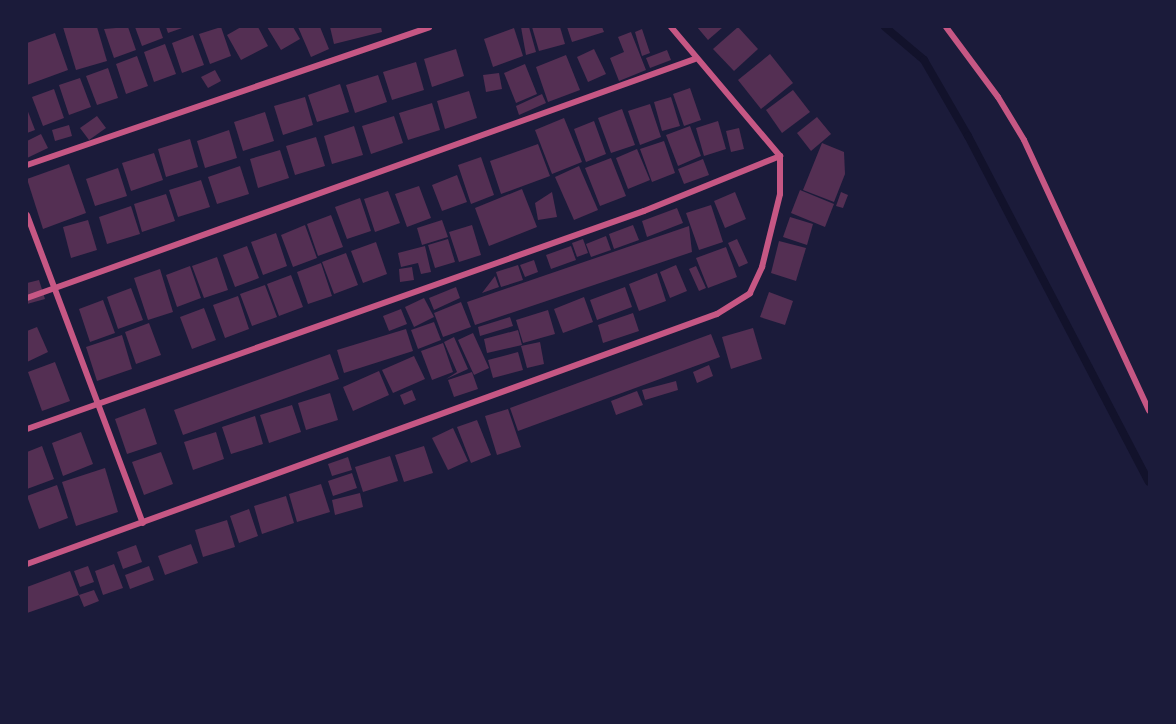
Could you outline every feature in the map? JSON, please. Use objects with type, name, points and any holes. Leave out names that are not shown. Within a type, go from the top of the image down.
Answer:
[{"type":"street","points":[[27,165],[416,28],[429,27]]},
{"type":"street","points":[[27,564],[717,314],[750,293],[755,283],[780,194],[780,156],[695,59],[671,27]]},
{"type":"street","points":[[946,27],[998,96],[1024,140],[1149,410]]},
{"type":"street","points":[[27,298],[695,59]]},
{"type":"street","points":[[27,429],[644,211],[780,156]]},
{"type":"street","points":[[27,215],[143,523]]},
{"type":"building","points":[[63,27],[97,27],[107,61],[76,70]]},
{"type":"building","points":[[128,27],[136,50],[114,58],[104,29]]},
{"type":"building","points":[[135,27],[159,27],[163,38],[142,46]]},
{"type":"building","points":[[166,27],[185,27],[168,33]]},
{"type":"building","points":[[221,27],[231,56],[210,64],[199,34]]},
{"type":"building","points":[[241,27],[258,27],[268,46],[241,60],[227,35]]},
{"type":"building","points":[[267,27],[293,27],[300,39],[281,50]]},
{"type":"building","points":[[298,27],[320,27],[329,49],[311,57]]},
{"type":"building","points":[[330,27],[381,27],[382,32],[334,44]]},
{"type":"building","points":[[521,27],[529,27],[536,52],[526,55]]},
{"type":"building","points":[[532,27],[560,27],[565,44],[539,51]]},
{"type":"building","points":[[567,27],[602,27],[604,32],[572,42]]},
{"type":"building","points":[[697,27],[723,27],[708,40]]},
{"type":"building","points":[[738,27],[758,49],[734,71],[713,49]]},
{"type":"building","points":[[514,28],[523,56],[493,67],[484,39]]},
{"type":"building","points":[[642,29],[650,53],[642,56],[635,32]]},
{"type":"building","points":[[631,32],[646,70],[619,81],[610,58],[624,52],[618,37]]},
{"type":"building","points":[[55,33],[68,70],[27,85],[27,43]]},
{"type":"building","points":[[193,35],[204,65],[182,73],[172,43]]},
{"type":"building","points":[[165,44],[176,74],[154,82],[144,52]]},
{"type":"building","points":[[456,49],[464,76],[432,87],[424,59]]},
{"type":"building","points":[[594,49],[606,74],[588,82],[577,57]]},
{"type":"building","points":[[667,50],[671,60],[650,68],[646,58]]},
{"type":"building","points":[[770,54],[793,83],[761,109],[738,80]]},
{"type":"building","points":[[566,55],[580,90],[548,102],[536,67]]},
{"type":"building","points":[[137,56],[148,86],[126,94],[116,64]]},
{"type":"building","points":[[416,62],[424,90],[392,100],[383,72]]},
{"type":"building","points":[[525,64],[537,94],[516,103],[504,73]]},
{"type":"building","points":[[108,68],[118,98],[97,105],[86,76]]},
{"type":"building","points":[[215,70],[221,81],[208,88],[201,77]]},
{"type":"building","points":[[499,73],[502,89],[486,92],[483,75]]},
{"type":"building","points":[[378,75],[387,102],[355,113],[346,85]]},
{"type":"building","points":[[80,78],[91,107],[69,115],[59,85]]},
{"type":"building","points":[[340,84],[349,112],[317,122],[308,95]]},
{"type":"building","points":[[690,88],[701,120],[684,126],[673,94]]},
{"type":"building","points":[[54,89],[64,118],[43,126],[32,97]]},
{"type":"building","points":[[793,90],[810,112],[782,133],[766,110]]},
{"type":"building","points":[[469,91],[477,118],[445,129],[437,101]]},
{"type":"building","points":[[542,94],[546,103],[519,115],[516,106]]},
{"type":"building","points":[[305,97],[313,125],[283,135],[274,106]]},
{"type":"building","points":[[671,97],[680,126],[662,131],[654,102]]},
{"type":"building","points":[[432,103],[440,130],[408,140],[399,113]]},
{"type":"building","points":[[650,104],[661,137],[640,145],[628,111]]},
{"type":"building","points":[[27,109],[35,130],[27,133]]},
{"type":"building","points":[[622,109],[635,145],[611,153],[598,118]]},
{"type":"building","points":[[265,112],[274,141],[243,151],[234,122]]},
{"type":"building","points":[[97,116],[106,128],[89,140],[80,128]]},
{"type":"building","points":[[394,116],[403,143],[371,154],[362,126]]},
{"type":"building","points":[[817,117],[831,134],[811,151],[797,133]]},
{"type":"building","points":[[564,118],[582,162],[552,174],[535,130]]},
{"type":"building","points":[[594,121],[606,154],[586,162],[574,129]]},
{"type":"building","points":[[718,121],[726,149],[704,156],[696,128]]},
{"type":"building","points":[[69,125],[72,136],[55,141],[52,130]]},
{"type":"building","points":[[354,126],[363,155],[332,164],[324,136]]},
{"type":"building","points":[[690,126],[701,156],[678,166],[666,135]]},
{"type":"building","points":[[739,128],[744,149],[731,152],[726,131]]},
{"type":"building","points":[[229,130],[237,158],[205,168],[197,141]]},
{"type":"building","points":[[41,134],[48,148],[27,158],[27,141]]},
{"type":"building","points":[[316,137],[325,166],[295,175],[286,146]]},
{"type":"building","points":[[190,139],[198,167],[166,177],[158,149]]},
{"type":"building","points":[[664,141],[675,173],[652,182],[640,149]]},
{"type":"building","points":[[822,143],[844,152],[845,174],[834,202],[803,190]]},
{"type":"building","points":[[538,144],[550,176],[501,194],[490,161]]},
{"type":"building","points":[[637,149],[650,180],[628,189],[616,158]]},
{"type":"building","points":[[280,150],[289,178],[258,188],[250,159]]},
{"type":"building","points":[[154,153],[163,180],[131,191],[122,163]]},
{"type":"building","points":[[481,157],[494,195],[471,204],[458,165]]},
{"type":"building","points":[[611,158],[626,196],[600,206],[585,168]]},
{"type":"building","points":[[703,159],[709,175],[684,184],[678,169]]},
{"type":"building","points":[[69,164],[86,213],[43,229],[27,179]]},
{"type":"building","points":[[240,166],[249,194],[217,204],[208,177]]},
{"type":"building","points":[[579,166],[598,210],[574,220],[555,177]]},
{"type":"building","points":[[118,168],[127,196],[95,206],[86,179]]},
{"type":"building","points":[[457,175],[467,202],[442,211],[432,185]]},
{"type":"building","points":[[201,180],[210,207],[178,217],[169,190]]},
{"type":"building","points":[[419,186],[431,218],[407,227],[395,194]]},
{"type":"building","points":[[522,189],[537,227],[489,246],[475,208]]},
{"type":"building","points":[[800,190],[834,204],[825,227],[791,213]]},
{"type":"building","points":[[388,191],[400,223],[375,232],[364,199]]},
{"type":"building","points":[[552,192],[557,217],[538,220],[535,203]]},
{"type":"building","points":[[735,192],[746,219],[725,228],[714,201]]},
{"type":"building","points":[[841,192],[848,195],[843,208],[836,206]]},
{"type":"building","points":[[166,194],[175,221],[142,232],[134,204]]},
{"type":"building","points":[[360,198],[371,231],[347,239],[335,207]]},
{"type":"building","points":[[711,205],[723,242],[699,250],[686,213]]},
{"type":"building","points":[[131,206],[140,234],[107,244],[99,217]]},
{"type":"building","points":[[677,208],[683,223],[647,237],[642,221]]},
{"type":"building","points":[[331,215],[343,247],[318,256],[307,224]]},
{"type":"building","points":[[790,217],[813,224],[807,245],[783,237]]},
{"type":"building","points":[[88,220],[97,250],[71,258],[63,227]]},
{"type":"building","points":[[442,220],[448,237],[422,245],[417,228]]},
{"type":"building","points":[[305,225],[317,258],[293,267],[281,235]]},
{"type":"building","points":[[472,225],[481,255],[459,262],[449,232]]},
{"type":"building","points":[[633,225],[639,240],[614,249],[609,234]]},
{"type":"building","points":[[689,226],[692,252],[475,325],[467,302]]},
{"type":"building","points":[[276,233],[287,266],[263,275],[251,242]]},
{"type":"building","points":[[606,236],[611,250],[591,257],[586,244]]},
{"type":"building","points":[[448,239],[455,262],[435,268],[428,245]]},
{"type":"building","points":[[583,239],[588,253],[577,257],[572,243]]},
{"type":"building","points":[[737,239],[748,263],[739,267],[728,243]]},
{"type":"building","points":[[779,241],[806,248],[796,281],[771,273]]},
{"type":"building","points":[[376,242],[387,274],[363,283],[351,251]]},
{"type":"building","points":[[247,246],[259,278],[235,287],[223,255]]},
{"type":"building","points":[[425,246],[431,272],[421,274],[418,263],[401,267],[398,253]]},
{"type":"building","points":[[571,246],[576,260],[551,269],[546,255]]},
{"type":"building","points":[[726,247],[737,277],[708,288],[696,258]]},
{"type":"building","points":[[346,253],[358,285],[334,294],[322,262]]},
{"type":"building","points":[[217,257],[228,290],[204,298],[192,266]]},
{"type":"building","points":[[534,260],[538,272],[525,277],[520,265]]},
{"type":"building","points":[[321,263],[332,296],[308,304],[297,272]]},
{"type":"building","points":[[518,265],[523,280],[501,287],[496,272]]},
{"type":"building","points":[[676,265],[687,291],[670,298],[660,272]]},
{"type":"building","points":[[190,266],[201,298],[177,307],[166,275]]},
{"type":"building","points":[[696,266],[706,288],[699,291],[689,269]]},
{"type":"building","points":[[412,267],[414,280],[400,282],[399,269]]},
{"type":"building","points":[[160,269],[173,312],[148,320],[134,278]]},
{"type":"building","points":[[657,273],[666,301],[639,311],[629,284]]},
{"type":"building","points":[[291,275],[303,307],[279,316],[267,284]]},
{"type":"building","points":[[495,276],[499,287],[482,293]]},
{"type":"building","points":[[39,280],[45,299],[27,304],[27,283]]},
{"type":"building","points":[[265,285],[277,317],[252,326],[240,294]]},
{"type":"building","points":[[456,287],[460,298],[434,310],[429,298]]},
{"type":"building","points":[[625,287],[632,307],[597,320],[590,300]]},
{"type":"building","points":[[131,288],[143,320],[118,329],[107,297]]},
{"type":"building","points":[[769,292],[793,301],[785,325],[760,317]]},
{"type":"building","points":[[238,296],[249,329],[225,338],[213,305]]},
{"type":"building","points":[[584,297],[593,322],[563,333],[554,309]]},
{"type":"building","points":[[424,298],[434,317],[414,327],[405,307]]},
{"type":"building","points":[[103,300],[115,333],[90,342],[79,309]]},
{"type":"building","points":[[461,302],[471,327],[443,337],[434,313]]},
{"type":"building","points":[[204,308],[216,340],[192,349],[180,317]]},
{"type":"building","points":[[401,309],[407,324],[389,331],[383,316]]},
{"type":"building","points":[[548,310],[555,334],[523,343],[516,320]]},
{"type":"building","points":[[633,313],[639,331],[603,343],[598,325]]},
{"type":"building","points":[[510,317],[513,326],[480,336],[478,327]]},
{"type":"building","points":[[434,322],[441,340],[418,349],[411,330]]},
{"type":"building","points":[[149,323],[161,355],[136,364],[125,332]]},
{"type":"building","points":[[37,327],[48,352],[27,362],[27,331]]},
{"type":"building","points":[[753,328],[762,359],[731,369],[722,337]]},
{"type":"building","points":[[406,329],[413,351],[344,373],[337,350]]},
{"type":"building","points":[[518,330],[522,345],[487,353],[484,339]]},
{"type":"building","points":[[473,333],[489,368],[474,375],[458,340]]},
{"type":"building","points":[[711,334],[720,357],[518,431],[510,408]]},
{"type":"building","points":[[122,335],[132,369],[97,381],[86,347]]},
{"type":"building","points":[[454,337],[468,369],[446,379],[457,372],[444,342]]},
{"type":"building","points":[[540,342],[544,364],[527,368],[521,346]]},
{"type":"building","points":[[443,343],[453,372],[432,380],[421,351]]},
{"type":"building","points":[[518,352],[523,370],[493,378],[488,360]]},
{"type":"building","points":[[330,354],[339,379],[183,435],[174,410]]},
{"type":"building","points":[[414,356],[425,379],[393,393],[382,370]]},
{"type":"building","points":[[55,362],[70,401],[42,411],[28,372]]},
{"type":"building","points":[[709,365],[713,376],[697,383],[693,372]]},
{"type":"building","points":[[379,371],[389,395],[353,411],[343,387]]},
{"type":"building","points":[[472,372],[478,389],[454,397],[448,380]]},
{"type":"building","points":[[676,381],[678,390],[645,400],[642,390]]},
{"type":"building","points":[[412,390],[416,400],[404,405],[400,395]]},
{"type":"building","points":[[637,391],[643,405],[616,415],[611,401]]},
{"type":"building","points":[[330,393],[338,420],[306,430],[298,403]]},
{"type":"building","points":[[292,405],[301,432],[269,443],[260,415]]},
{"type":"building","points":[[145,408],[157,444],[127,454],[115,419]]},
{"type":"building","points":[[508,409],[521,447],[497,455],[485,416]]},
{"type":"building","points":[[255,416],[263,444],[231,454],[222,427]]},
{"type":"building","points":[[477,420],[491,455],[471,463],[457,427]]},
{"type":"building","points":[[453,428],[468,461],[448,470],[432,438]]},
{"type":"building","points":[[81,432],[93,464],[63,476],[52,443]]},
{"type":"building","points":[[216,432],[224,459],[193,470],[184,442]]},
{"type":"building","points":[[42,446],[54,479],[27,489],[27,452]]},
{"type":"building","points":[[424,446],[433,473],[404,482],[395,455]]},
{"type":"building","points":[[161,452],[173,484],[144,495],[132,462]]},
{"type":"building","points":[[390,456],[398,481],[363,492],[355,467]]},
{"type":"building","points":[[348,457],[352,470],[332,476],[328,464]]},
{"type":"building","points":[[105,468],[118,512],[76,526],[62,482]]},
{"type":"building","points":[[352,473],[357,488],[333,496],[328,481]]},
{"type":"building","points":[[321,484],[330,512],[297,522],[289,494]]},
{"type":"building","points":[[57,485],[68,518],[39,529],[27,496]]},
{"type":"building","points":[[360,493],[363,507],[335,515],[332,500]]},
{"type":"building","points":[[286,496],[294,523],[262,534],[254,506]]},
{"type":"building","points":[[249,509],[258,536],[239,543],[230,516]]},
{"type":"building","points":[[227,520],[235,547],[203,557],[195,530]]},
{"type":"building","points":[[191,544],[198,563],[165,575],[158,556]]},
{"type":"building","points":[[136,545],[142,562],[123,569],[117,552]]},
{"type":"building","points":[[114,564],[123,588],[103,595],[95,571]]},
{"type":"building","points":[[88,566],[94,582],[80,587],[74,571]]},
{"type":"building","points":[[149,566],[154,580],[130,589],[125,575]]},
{"type":"building","points":[[70,571],[79,595],[27,613],[27,587]]},
{"type":"building","points":[[94,590],[99,601],[84,607],[79,595]]},
{"type":"waterway","points":[[885,27],[924,60],[968,136],[1149,482]]}]
